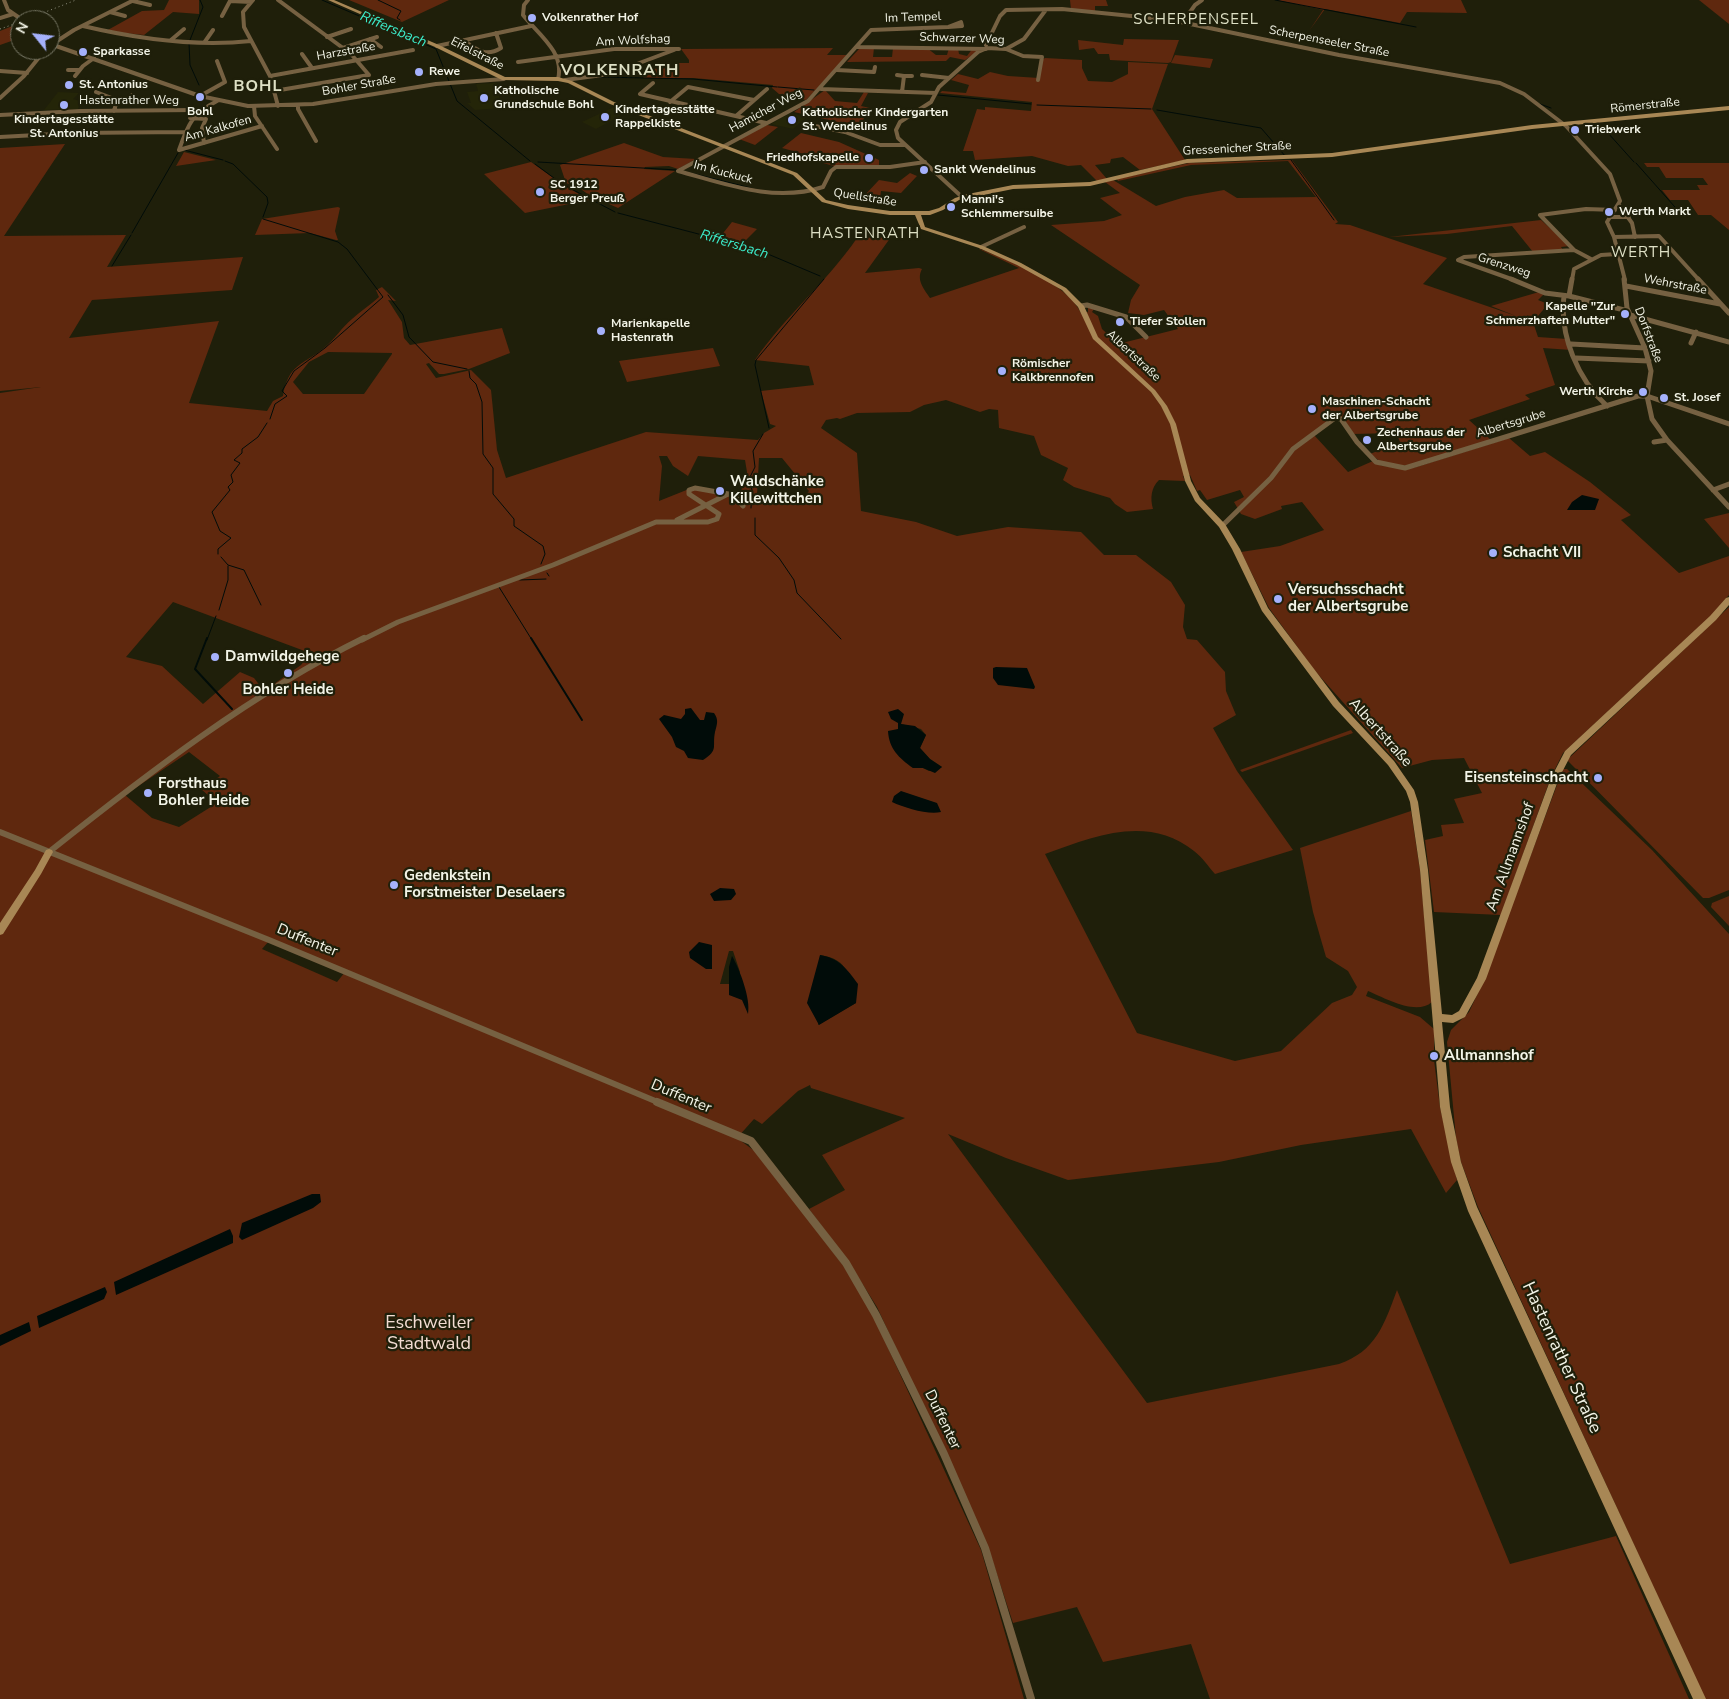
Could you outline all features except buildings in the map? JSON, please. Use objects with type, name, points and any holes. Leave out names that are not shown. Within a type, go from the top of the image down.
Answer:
[{"type":"main road","name":"Eifelstraße","points":[[330,0],[437,46],[504,79]]},
{"type":"main road","name":"Bohler Straße","points":[[504,79],[558,79]]},
{"type":"main road","name":"Quellstraße","points":[[558,79],[565,80],[612,104],[795,174],[824,201],[876,212],[918,214]]},
{"type":"main road","name":"Römerstraße","points":[[1564,124],[1729,108]]},
{"type":"main road","name":"Gressenicher Straße","points":[[918,214],[935,212],[962,197],[1013,187],[1090,184],[1187,162],[1332,155],[1564,124]]},
{"type":"main road","name":"Albertstraße","points":[[918,214],[923,228],[981,247],[1039,274],[1064,289],[1081,306],[1095,338],[1153,391],[1164,406],[1173,424],[1188,481],[1198,499],[1222,526],[1236,548],[1264,609],[1336,704],[1391,763],[1410,790],[1414,802],[1424,870],[1437,1018]]},
{"type":"main road","name":"Am Allmannshof","points":[[1437,1018],[1454,1019],[1462,1014],[1481,979],[1555,778],[1568,753],[1713,618],[1729,600]]},
{"type":"main road","points":[[0,931],[49,852]]},
{"type":"main road","name":"Hastenrather Straße","points":[[1437,1018],[1449,1137],[1464,1188],[1551,1380],[1700,1699]]},
{"type":"street","points":[[4,0],[5,6],[10,11]]},
{"type":"street","points":[[60,39],[134,0],[150,5]]},
{"type":"street","points":[[222,16],[225,14],[230,0],[252,1]]},
{"type":"street","points":[[274,91],[369,75],[358,60],[278,0]]},
{"type":"street","points":[[528,0],[522,13],[558,57],[560,74],[558,79]]},
{"type":"street","points":[[1183,22],[1202,0]]},
{"type":"street","points":[[252,1],[243,12],[242,20],[270,76],[278,106]]},
{"type":"street","name":"Scherpenseeler Straße","points":[[986,47],[1000,16],[1006,10],[1070,10],[1183,22],[1339,55],[1493,81],[1524,94],[1564,124],[1610,174],[1619,196],[1619,206]]},
{"type":"street","points":[[1006,49],[1015,46],[1028,34],[1045,11]]},
{"type":"street","points":[[110,12],[125,16]]},
{"type":"street","points":[[83,26],[106,32],[204,43],[228,44],[251,40]]},
{"type":"street","points":[[437,46],[531,26]]},
{"type":"street","name":"Im Tempel","points":[[857,47],[871,30],[948,27]]},
{"type":"street","points":[[171,40],[184,29]]},
{"type":"street","points":[[327,37],[351,29]]},
{"type":"street","points":[[204,43],[212,30]]},
{"type":"street","points":[[463,40],[480,52],[489,54],[501,48],[496,33]]},
{"type":"street","points":[[343,48],[377,37]]},
{"type":"street","points":[[370,39],[381,47]]},
{"type":"street","name":"Bohler Straße","points":[[60,46],[200,96],[254,106],[298,105],[448,83],[504,79]]},
{"type":"street","name":"Schwarzer Weg","points":[[857,47],[986,47],[1006,49],[1023,56],[1042,57],[1038,80]]},
{"type":"street","name":"Hamicher Weg","points":[[723,146],[808,101],[821,89],[857,47]]},
{"type":"street","points":[[962,197],[905,145],[896,134],[900,122],[931,102],[949,78],[970,58],[986,47]]},
{"type":"street","name":"Am Wolfshag","points":[[518,62],[614,49],[679,49],[610,74],[565,80]]},
{"type":"street","name":"Harzstraße","points":[[270,76],[413,50]]},
{"type":"street","name":"Harzstraße","points":[[302,54],[312,68]]},
{"type":"street","points":[[75,76],[79,70],[94,58]]},
{"type":"street","points":[[0,98],[27,72],[36,60]]},
{"type":"street","points":[[200,96],[225,82],[217,61]]},
{"type":"street","points":[[68,70],[79,70]]},
{"type":"street","points":[[838,70],[874,71]]},
{"type":"street","points":[[0,72],[27,72]]},
{"type":"street","points":[[897,75],[912,76]]},
{"type":"street","points":[[902,92],[904,76]]},
{"type":"street","points":[[922,76],[949,78]]},
{"type":"street","points":[[653,83],[640,94],[766,124]]},
{"type":"street","points":[[670,102],[688,87],[754,100]]},
{"type":"street","points":[[736,116],[768,89]]},
{"type":"street","points":[[821,89],[936,93]]},
{"type":"street","points":[[96,92],[117,100],[130,98],[132,95]]},
{"type":"street","points":[[114,111],[117,100]]},
{"type":"street","name":"Hastenrather Weg","points":[[179,150],[190,118],[197,110],[217,100]]},
{"type":"street","points":[[298,105],[298,109],[316,141]]},
{"type":"street","name":"Am Kalkofen","points":[[254,106],[255,116],[278,150]]},
{"type":"street","name":"Hastenrather Weg","points":[[0,115],[197,110]]},
{"type":"street","points":[[190,118],[206,119],[202,128],[204,143]]},
{"type":"street","points":[[810,125],[844,131],[878,146],[893,147],[905,145]]},
{"type":"street","name":"Am Kalkofen","points":[[179,150],[262,126]]},
{"type":"street","points":[[0,137],[73,133],[185,132]]},
{"type":"street","name":"Im Kuckuck","points":[[723,146],[678,171],[756,192],[784,194],[814,191]]},
{"type":"street","name":"Quellstraße","points":[[814,191],[827,183],[831,171],[836,167],[890,167],[925,162]]},
{"type":"street","points":[[1609,217],[1619,206],[1629,217],[1635,237]]},
{"type":"street","points":[[1591,259],[1574,250],[1540,215],[1586,209],[1615,210]]},
{"type":"street","points":[[1609,217],[1629,217]]},
{"type":"street","name":"Dorfstraße","points":[[1609,217],[1607,222],[1613,235],[1626,286],[1629,312],[1649,361],[1651,371],[1648,396],[1652,419],[1667,440],[1729,507]]},
{"type":"street","points":[[981,247],[1024,227]]},
{"type":"street","points":[[1613,235],[1635,237],[1659,236],[1729,313]]},
{"type":"street","name":"Grenzweg","points":[[1574,250],[1464,257],[1458,260],[1545,293],[1566,296],[1629,312],[1729,342]]},
{"type":"street","points":[[1607,406],[1590,391],[1570,344],[1563,319],[1566,296],[1572,288],[1572,272],[1591,259],[1604,254],[1617,254]]},
{"type":"street","name":"Wehrstraße","points":[[1626,286],[1721,304]]},
{"type":"street","points":[[1081,306],[1087,305],[1126,316],[1146,337]]},
{"type":"street","points":[[1691,344],[1696,332]]},
{"type":"street","points":[[1570,344],[1645,348]]},
{"type":"street","points":[[1576,358],[1649,361]]},
{"type":"street","name":"Albertsgrube","points":[[1222,526],[1271,478],[1293,449],[1335,418],[1341,419],[1346,428],[1372,459],[1383,465],[1405,468],[1638,396],[1648,396]]},
{"type":"street","points":[[1648,396],[1729,424]]},
{"type":"street","points":[[1654,442],[1667,440]]},
{"type":"street","points":[[1713,490],[1729,484]]},
{"type":"street","points":[[49,852],[135,784],[294,675],[324,658],[398,622],[553,565],[656,522],[676,520],[708,522],[717,519],[719,514],[691,496],[689,490],[695,488],[728,494],[738,498],[743,506]]},
{"type":"street","points":[[676,520],[708,506],[728,494]]},
{"type":"street","name":"Duffenter","points":[[0,832],[295,951],[751,1141],[846,1263],[876,1315],[944,1454],[985,1548],[1031,1699]]},
{"type":"shaded area","name":"Katholische Grundschule Bohl","points":[[497,83],[501,108],[475,110],[467,103],[471,103],[467,92],[478,91],[476,84]]},
{"type":"shaded area","name":"Kindertagesstätte St. Antonius","points":[[58,92],[79,93],[73,99],[80,101],[78,109],[44,110]]},
{"type":"shaded area","name":"Kindertagesstätte Rappelkiste","points":[[614,107],[627,112],[596,129],[582,122]]},
{"type":"shaded area","name":"Katholischer Kindergarten St. Wendelinus","points":[[790,113],[807,117],[793,129],[771,124]]},
{"type":"shaded area","points":[[1582,495],[1599,499],[1595,510],[1567,510],[1572,502]]},
{"type":"shaded area","points":[[993,668],[1027,668],[1035,687],[1034,689],[998,685],[993,678]]},
{"type":"shaded area","points":[[691,708],[700,720],[704,720],[706,712],[714,713],[717,718],[713,751],[703,760],[688,758],[684,751],[676,747],[672,737],[659,719],[664,715],[681,719],[685,714],[685,709]]},
{"type":"shaded area","points":[[898,709],[904,714],[901,724],[915,726],[926,735],[920,748],[930,759],[942,767],[935,773],[923,768],[913,768],[899,757],[890,743],[888,731],[898,729],[898,723],[891,719],[888,712]]},
{"type":"shaded area","points":[[901,791],[937,803],[941,812],[930,813],[903,807],[892,802],[894,796]]},
{"type":"shaded area","points":[[720,888],[734,889],[736,894],[731,900],[714,901],[710,894]]},
{"type":"shaded area","points":[[699,942],[712,945],[712,969],[706,969],[690,958],[689,952]]},
{"type":"shaded area","points":[[820,955],[827,956],[837,962],[846,969],[858,984],[856,1003],[819,1025],[807,1003]]},
{"type":"shaded area","points":[[732,956],[744,985],[749,1008],[748,1014],[742,1000],[729,995],[729,967]]},
{"type":"shaded area","points":[[312,1194],[320,1194],[321,1202],[313,1208],[242,1240],[239,1237],[242,1223]]},
{"type":"shaded area","points":[[230,1229],[233,1243],[116,1295],[114,1282]]},
{"type":"shaded area","points":[[105,1287],[107,1292],[104,1299],[39,1328],[37,1316]]},
{"type":"shaded area","points":[[29,1322],[31,1331],[0,1346],[0,1335]]},
{"type":"green space","points":[[169,0],[199,0],[199,14],[173,12],[144,35],[106,31],[142,11],[164,10]]},
{"type":"green space","points":[[349,0],[449,0],[402,22]]},
{"type":"green space","points":[[1070,0],[1106,0],[1108,6],[1095,6],[1095,12],[1071,9]]},
{"type":"green space","points":[[1277,0],[1461,0],[1467,13],[1407,12],[1400,23],[1325,9],[1309,31],[1323,10]]},
{"type":"green space","points":[[1699,0],[1729,0],[1729,24]]},
{"type":"green space","points":[[10,27],[10,42],[0,45],[0,31]]},
{"type":"green space","points":[[1124,39],[1179,40],[1171,62],[1168,63],[1110,60],[1109,54],[1098,54],[1094,48],[1079,50],[1078,40],[1123,45]]},
{"type":"green space","points":[[833,48],[827,55],[849,55],[806,100],[779,94],[772,88],[773,85],[693,78],[643,78],[649,69],[676,68],[679,63],[689,63],[681,49]]},
{"type":"green space","points":[[874,48],[873,57],[892,57],[893,48],[927,48],[936,55],[947,55],[949,48],[958,48],[959,54],[967,56],[973,48],[980,50],[965,60],[950,57],[946,61],[847,62],[859,49]]},
{"type":"green space","points":[[1175,55],[1213,59],[1210,68],[1171,63]]},
{"type":"green space","points":[[1045,58],[1082,60],[1082,68],[1088,81],[1112,82],[1128,74],[1128,62],[1168,64],[1152,109],[1185,160],[1140,170],[1123,157],[1111,159],[1110,163],[1095,165],[1107,179],[1097,181],[1081,165],[1068,166],[1032,156],[975,160],[973,151],[963,151],[977,109],[985,110],[985,107],[1031,111],[1032,102],[940,93],[942,91],[966,93],[969,85],[951,80],[958,74],[978,79],[990,72],[1008,76],[1039,78],[1042,60]]},
{"type":"green space","points":[[825,90],[835,101],[857,103],[864,92],[868,93],[861,106],[870,108],[859,127],[794,112]]},
{"type":"green space","points":[[767,125],[778,127],[755,145],[739,139]]},
{"type":"green space","points":[[801,133],[839,142],[879,160],[879,165],[834,166],[823,163],[815,157],[782,148]]},
{"type":"green space","points":[[624,143],[663,157],[696,159],[678,169],[669,166],[645,167],[644,169],[675,171],[618,208],[589,195],[578,187],[566,183],[560,165]]},
{"type":"green space","name":"Eschweiler Stadtwald","points":[[65,144],[4,236],[126,235],[107,267],[243,257],[232,290],[92,300],[69,338],[219,321],[189,403],[267,411],[273,401],[283,396],[285,385],[293,371],[324,348],[348,322],[379,297],[376,290],[382,287],[396,301],[388,300],[402,322],[404,338],[410,345],[502,328],[510,353],[469,369],[444,374],[439,374],[429,363],[426,364],[436,378],[471,370],[491,390],[497,450],[506,478],[646,432],[758,440],[764,433],[776,426],[770,424],[761,391],[814,385],[809,366],[755,360],[857,238],[891,237],[865,273],[922,269],[920,281],[930,298],[1019,268],[980,249],[1036,274],[1051,283],[1074,302],[1081,313],[1088,312],[1088,306],[1094,309],[1092,312],[1098,316],[1102,329],[1118,344],[1178,329],[1164,310],[1144,315],[1128,313],[1131,300],[1140,285],[1051,225],[1104,221],[1122,215],[1100,198],[1120,193],[1105,182],[1113,180],[1156,206],[1185,197],[1224,190],[1237,198],[1316,197],[1288,161],[1191,165],[1118,181],[1117,179],[1189,163],[1292,160],[1338,222],[1335,224],[1350,225],[1447,258],[1423,284],[1516,316],[1491,306],[1539,292],[1544,294],[1538,300],[1548,304],[1533,322],[1538,337],[1567,339],[1571,350],[1543,348],[1555,385],[1525,395],[1530,399],[1469,420],[1491,440],[1410,466],[1384,464],[1370,454],[1400,442],[1396,433],[1352,434],[1340,415],[1314,435],[1348,472],[1373,461],[1382,466],[1413,468],[1509,438],[1530,456],[1545,452],[1590,482],[1631,515],[1621,520],[1679,573],[1729,556],[1729,595],[1711,616],[1563,753],[1551,777],[1501,915],[1434,912],[1425,840],[1443,836],[1441,825],[1464,823],[1454,799],[1482,793],[1464,758],[1432,760],[1402,768],[1315,671],[1269,608],[1241,552],[1280,546],[1324,530],[1302,502],[1281,506],[1282,509],[1255,519],[1241,514],[1234,502],[1244,497],[1240,490],[1207,500],[1200,490],[1197,491],[1190,475],[1183,476],[1185,481],[1159,480],[1154,486],[1152,493],[1153,509],[1127,512],[1110,498],[1074,487],[1063,480],[1068,468],[1041,455],[1034,436],[999,428],[998,410],[989,409],[980,412],[946,400],[924,405],[910,412],[857,413],[840,419],[826,420],[821,428],[857,453],[861,511],[916,522],[957,536],[1008,527],[1081,532],[1104,555],[1136,555],[1171,582],[1185,605],[1183,627],[1187,639],[1197,640],[1225,672],[1226,691],[1236,715],[1213,728],[1237,771],[1293,850],[1215,874],[1197,853],[1176,840],[1158,833],[1140,831],[1102,835],[1045,854],[1137,1033],[1235,1061],[1281,1051],[1332,1003],[1352,995],[1357,987],[1348,971],[1326,957],[1313,912],[1300,848],[1411,811],[1420,870],[1432,1002],[1425,1006],[1409,1007],[1368,991],[1366,996],[1420,1017],[1434,1029],[1434,1060],[1440,1107],[1457,1180],[1446,1193],[1411,1129],[1301,1145],[1219,1162],[1068,1180],[1006,1158],[948,1134],[1147,1403],[1339,1364],[1352,1359],[1362,1352],[1377,1335],[1388,1314],[1397,1290],[1510,1564],[1616,1536],[1689,1699],[1210,1699],[1191,1644],[1103,1662],[1077,1607],[1013,1623],[988,1547],[877,1307],[848,1261],[809,1209],[845,1190],[822,1155],[905,1118],[811,1088],[810,1085],[798,1091],[762,1124],[754,1119],[737,1138],[756,1152],[843,1265],[871,1311],[981,1550],[1024,1699],[0,1699],[0,393],[41,387],[0,391],[0,148]],"holes":[[[328,352],[392,353],[364,394],[303,394],[293,382],[309,362]],[[659,456],[667,456],[673,466],[688,476],[698,456],[745,460],[747,472],[740,494],[694,487],[659,501],[662,466]],[[759,458],[782,458],[809,491],[799,503],[757,495]],[[173,602],[310,653],[301,665],[264,691],[254,678],[240,672],[203,704],[162,666],[126,657]],[[900,721],[901,724],[921,729],[926,735],[920,748],[930,759],[942,767],[929,771],[923,768],[913,768],[898,729]],[[189,752],[220,776],[201,789],[217,803],[179,827],[152,818],[125,795]],[[269,941],[345,972],[337,982],[262,949]],[[729,951],[733,951],[740,972],[735,984],[720,984]],[[820,955],[830,957],[843,965],[856,1003],[818,1025]]]},
{"type":"green space","points":[[184,152],[216,160],[176,166]]},
{"type":"green space","name":"SC 1912 Berger Preuß","points":[[531,162],[589,200],[525,213],[484,174]]},
{"type":"green space","points":[[1644,163],[1729,163],[1729,230],[1711,215],[1698,215],[1688,200],[1670,200],[1662,190],[1700,190],[1697,185],[1708,185],[1703,178],[1666,178],[1659,167],[1647,167]]},
{"type":"green space","points":[[910,173],[917,176],[901,193],[881,191],[880,199],[863,197],[879,180],[897,183]]},
{"type":"green space","points":[[340,208],[335,231],[338,240],[310,233],[255,235],[262,219]]},
{"type":"green space","points":[[1541,220],[1570,246],[1561,247],[1563,250],[1533,252],[1512,226],[1447,234],[1389,237]]},
{"type":"green space","points":[[732,222],[757,229],[743,243],[720,237]]},
{"type":"green space","points":[[713,348],[720,366],[627,382],[619,361]]},
{"type":"green space","points":[[1729,513],[1729,548],[1704,519]]},
{"type":"green space","points":[[1729,607],[1729,890],[1709,898],[1703,898],[1567,760]]},
{"type":"green space","points":[[1351,730],[1353,733],[1242,772],[1240,770]]},
{"type":"green space","points":[[1563,769],[1567,769],[1652,850],[1729,934],[1729,1699],[1705,1699],[1478,1207],[1461,1162],[1456,1138],[1447,1042],[1451,1030],[1469,1012],[1484,980]]},
{"type":"green space","points":[[1729,896],[1729,926],[1711,907],[1712,903]]},
{"type":"waterway","points":[[190,40],[203,7],[200,0]]},
{"type":"waterway","name":"Riffersbach","points":[[322,0],[436,49],[457,101],[530,161]]},
{"type":"waterway","points":[[378,0],[401,11],[397,18],[400,20]]},
{"type":"waterway","points":[[1275,0],[1416,27]]},
{"type":"waterway","points":[[189,43],[190,65],[199,85]]},
{"type":"waterway","points":[[599,77],[693,79],[777,87]]},
{"type":"waterway","points":[[778,87],[814,90]]},
{"type":"waterway","points":[[938,95],[1031,104]]},
{"type":"waterway","points":[[1540,104],[1551,108]]},
{"type":"waterway","points":[[1037,105],[1151,109]]},
{"type":"waterway","points":[[1157,110],[1261,128],[1286,157]]},
{"type":"waterway","points":[[1608,133],[1634,162]]},
{"type":"waterway","points":[[184,150],[223,160]]},
{"type":"waterway","points":[[132,233],[178,153]]},
{"type":"waterway","points":[[1291,160],[1334,220]]},
{"type":"waterway","points":[[225,161],[233,164],[267,197],[268,203],[263,217]]},
{"type":"waterway","points":[[538,162],[677,170]]},
{"type":"waterway","points":[[1636,163],[1682,215]]},
{"type":"waterway","name":"Riffersbach","points":[[535,164],[562,184],[615,212]]},
{"type":"waterway","points":[[691,173],[751,188]]},
{"type":"waterway","name":"Riffersbach","points":[[618,213],[756,249],[820,276]]},
{"type":"waterway","points":[[263,219],[338,242],[347,249],[383,297],[325,348],[294,371],[282,391],[287,396],[275,404],[270,419]]},
{"type":"waterway","points":[[112,266],[131,235]]},
{"type":"waterway","name":"Riffersbach","points":[[769,428],[755,365],[756,360],[824,279]]},
{"type":"waterway","points":[[388,295],[403,315],[409,337],[433,362],[467,369]]},
{"type":"waterway","points":[[469,371],[470,378],[476,384],[482,402],[483,454],[493,468],[493,494],[514,519],[514,526],[543,546],[545,554],[541,564]]},
{"type":"waterway","points":[[218,554],[218,549],[231,538],[220,531],[212,512],[230,490],[228,487],[233,482],[231,475],[240,463],[234,460],[242,453],[242,449],[258,437],[267,423]]},
{"type":"waterway","points":[[751,508],[752,490],[749,479],[755,467],[753,451],[763,434]]},
{"type":"waterway","points":[[755,518],[755,535],[779,558],[794,580],[797,593],[841,639]]},
{"type":"waterway","points":[[221,557],[228,565],[244,570],[261,605]]},
{"type":"waterway","points":[[219,610],[228,580],[228,566]]},
{"type":"waterway","points":[[520,580],[546,579]]},
{"type":"waterway","points":[[499,587],[532,640]]},
{"type":"waterway","points":[[207,640],[216,616]]},
{"type":"waterway","points":[[207,638],[195,669],[232,709]]},
{"type":"waterway","points":[[531,638],[582,720]]},
{"type":"railway","points":[[50,10],[76,0]]},
{"type":"railway","points":[[0,29],[10,26]]},
{"type":"place","name":"Volkenrather Hof","points":[[532,18]]},
{"type":"place","name":"Sparkasse","points":[[83,52]]},
{"type":"place","name":"Rewe","points":[[419,72]]},
{"type":"place","name":"St. Antonius","points":[[69,85]]},
{"type":"place","name":"Bohl","points":[[200,97]]},
{"type":"place","name":"Katholische Grundschule Bohl","points":[[484,98]]},
{"type":"place","name":"Kindertagesstätte St. Antonius","points":[[64,105]]},
{"type":"place","name":"Kindertagesstätte Rappelkiste","points":[[605,117]]},
{"type":"place","name":"Katholischer Kindergarten St. Wendelinus","points":[[792,120]]},
{"type":"place","name":"Triebwerk","points":[[1575,130]]},
{"type":"place","name":"Friedhofskapelle","points":[[869,158]]},
{"type":"place","name":"Sankt Wendelinus","points":[[924,170]]},
{"type":"place","name":"SC 1912 Berger Preuß","points":[[540,192]]},
{"type":"place","name":"Manni's Schlemmersuibe","points":[[951,207]]},
{"type":"place","name":"Werth Markt","points":[[1609,212]]},
{"type":"place","name":"Kapelle \"Zur Schmerzhaften Mutter\"","points":[[1625,314]]},
{"type":"place","name":"Tiefer Stollen","points":[[1120,322]]},
{"type":"place","name":"Marienkapelle Hastenrath","points":[[601,331]]},
{"type":"place","name":"Römischer Kalkbrennofen","points":[[1002,371]]},
{"type":"place","name":"Werth Kirche","points":[[1643,392]]},
{"type":"place","name":"St. Josef","points":[[1664,398]]},
{"type":"place","name":"Maschinen-Schacht der Albertsgrube","points":[[1312,409]]},
{"type":"place","name":"Zechenhaus der Albertsgrube","points":[[1367,440]]},
{"type":"place","name":"Waldschänke Killewittchen","points":[[720,491]]},
{"type":"place","name":"Schacht VII","points":[[1493,553]]},
{"type":"place","name":"Versuchsschacht der Albertsgrube","points":[[1278,599]]},
{"type":"place","name":"Damwildgehege","points":[[215,657]]},
{"type":"place","name":"Bohler Heide","points":[[288,673]]},
{"type":"place","name":"Eisensteinschacht","points":[[1598,778]]},
{"type":"place","name":"Forsthaus Bohler Heide","points":[[148,793]]},
{"type":"place","name":"Gedenkstein Forstmeister Deselaers","points":[[394,885]]},
{"type":"place","name":"Allmannshof","points":[[1434,1056]]},
{"type":"district","name":"SCHERPENSEEL","points":[[1196,20]]},
{"type":"district","name":"VOLKENRATH","points":[[620,71]]},
{"type":"district","name":"BOHL","points":[[258,87]]},
{"type":"district","name":"HASTENRATH","points":[[865,234]]},
{"type":"district","name":"WERTH","points":[[1641,253]]}]
